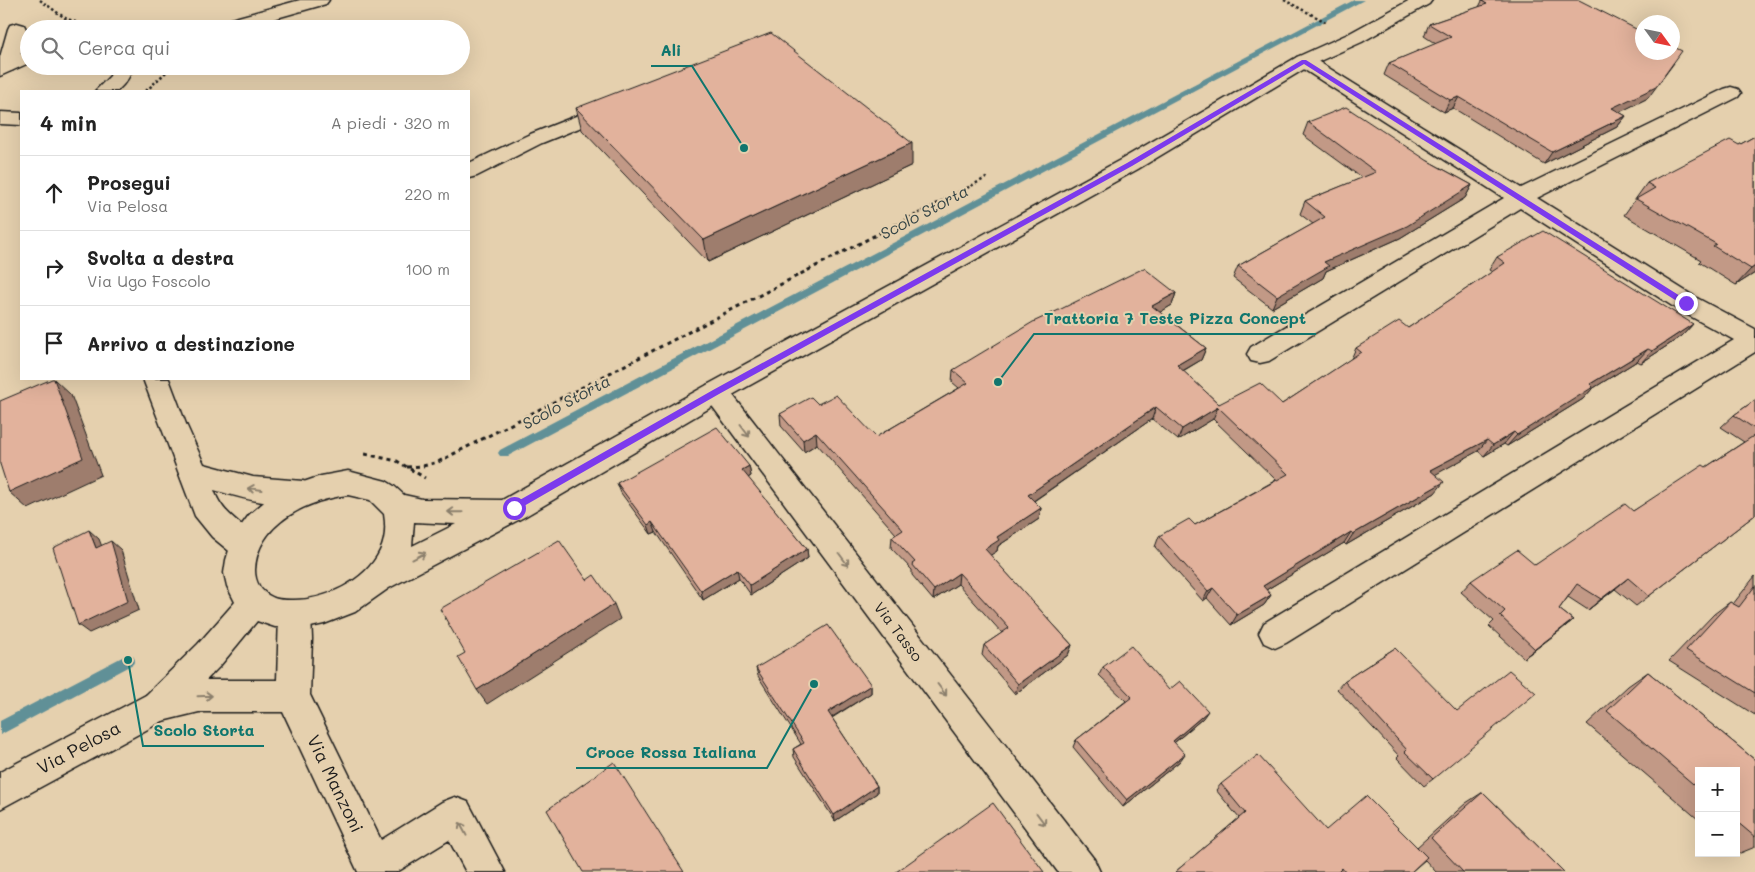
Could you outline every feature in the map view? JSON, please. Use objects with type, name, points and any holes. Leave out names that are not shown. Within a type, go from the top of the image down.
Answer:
[{"type":"street","points":[[248,20],[320,0]]},
{"type":"street","points":[[376,579],[391,560],[399,540],[401,521],[395,506],[384,494],[367,486],[348,483],[326,486],[303,493],[272,512],[259,525],[245,546],[238,568],[241,588],[254,603],[272,612],[295,615],[324,610],[352,597],[376,579],[504,512],[716,392],[1130,164],[1304,61],[1355,38],[1423,0]]},
{"type":"street","points":[[3,68],[13,48],[17,27]]},
{"type":"street","points":[[3,68],[20,60]]},
{"type":"street","points":[[1304,61],[1686,303],[1755,340]]},
{"type":"street","points":[[107,90],[121,75]]},
{"type":"street","points":[[1260,354],[1520,198],[1731,94]]},
{"type":"street","points":[[470,171],[535,140],[636,98]]},
{"type":"street","points":[[0,118],[20,119]]},
{"type":"street","points":[[1275,633],[1755,340]]},
{"type":"street","points":[[156,380],[172,424],[194,473],[205,507],[222,528],[245,546]]},
{"type":"street","name":"Via Tasso","points":[[716,392],[1081,872]]},
{"type":"street","points":[[194,473],[254,489],[303,493]]},
{"type":"street","points":[[395,506],[422,511],[504,512]]},
{"type":"street","points":[[158,706],[209,655],[254,603]]},
{"type":"street","points":[[158,706],[199,696],[293,696],[296,639],[295,615]]},
{"type":"street","name":"Via Manzoni","points":[[293,696],[375,868]]},
{"type":"street","name":"Via Pelosa","points":[[0,790],[158,706]]},
{"type":"street","points":[[375,868],[455,815],[486,872]]},
{"type":"path","points":[[40,0],[58,14],[70,20]]},
{"type":"path","points":[[1284,0],[1314,16]]},
{"type":"path","points":[[147,90],[163,75]]},
{"type":"path","points":[[407,467],[423,466],[438,462],[988,177]]},
{"type":"building","points":[[1579,0],[1635,28],[1635,60],[1676,60],[1656,87],[1612,108],[1626,116],[1552,152],[1459,97],[1450,100],[1389,63],[1451,37],[1429,24],[1487,4],[1482,1]]},
{"type":"building","points":[[771,33],[912,143],[704,240],[576,108]]},
{"type":"building","points":[[1346,107],[1428,161],[1472,185],[1407,226],[1324,262],[1329,266],[1277,296],[1238,266],[1325,217],[1305,201],[1376,172],[1308,122]]},
{"type":"building","points":[[1755,136],[1755,266],[1751,269],[1713,246],[1716,244],[1636,199],[1655,188],[1647,183],[1730,140],[1739,145]]},
{"type":"building","points":[[1543,231],[1693,324],[1652,351],[1648,349],[1590,384],[1593,387],[1517,435],[1514,432],[1493,445],[1487,440],[1430,470],[1444,482],[1353,534],[1351,532],[1263,586],[1271,595],[1237,615],[1213,588],[1208,591],[1159,536],[1189,519],[1195,525],[1288,474],[1218,407],[1182,429],[1156,407],[1028,495],[1041,508],[997,537],[999,540],[985,549],[1072,645],[1018,684],[984,645],[1009,628],[959,573],[934,590],[912,564],[915,562],[892,537],[903,530],[816,432],[803,440],[780,414],[811,397],[818,404],[836,395],[876,437],[968,383],[953,370],[1033,322],[1144,268],[1176,293],[1152,306],[1206,348],[1177,365],[1219,404],[1260,383],[1282,404],[1361,352],[1356,348],[1399,321],[1408,328],[1505,263],[1497,257]]},
{"type":"building","points":[[50,380],[54,380],[83,458],[9,492],[0,464],[0,401]]},
{"type":"building","points":[[1755,400],[1755,429],[1734,415]]},
{"type":"building","points":[[717,427],[749,466],[742,470],[807,549],[750,585],[737,569],[701,591],[652,522],[648,525],[617,483]]},
{"type":"building","points":[[1755,435],[1755,515],[1649,596],[1628,578],[1601,599],[1577,584],[1559,609],[1573,620],[1535,649],[1500,616],[1505,611],[1471,581],[1517,550],[1535,565],[1625,504],[1633,511],[1703,465],[1706,467]]},
{"type":"building","points":[[89,530],[96,548],[111,541],[128,601],[78,625],[53,548]]},
{"type":"building","points":[[559,540],[587,580],[594,575],[614,604],[477,690],[458,657],[465,653],[440,609]]},
{"type":"building","points":[[1755,586],[1755,693],[1686,650],[1730,602],[1739,607]]},
{"type":"building","points":[[828,625],[871,685],[828,712],[877,786],[834,815],[793,749],[804,743],[756,668]]},
{"type":"building","points":[[1131,646],[1169,690],[1180,681],[1208,711],[1173,741],[1185,754],[1127,800],[1076,740],[1132,697],[1103,667]]},
{"type":"building","points":[[1395,648],[1457,711],[1509,670],[1536,693],[1433,779],[1405,752],[1407,750],[1344,681]]},
{"type":"building","points":[[1648,672],[1755,760],[1755,837],[1740,824],[1740,767],[1695,767],[1695,786],[1607,711]]},
{"type":"building","points":[[1258,755],[1326,830],[1366,796],[1427,857],[1411,872],[1345,872],[1342,868],[1338,872],[1175,872],[1245,813],[1221,784]]},
{"type":"building","points":[[614,762],[684,872],[583,872],[547,810]]},
{"type":"building","points":[[1483,792],[1564,872],[1463,872],[1431,838]]},
{"type":"building","points":[[993,803],[1044,872],[896,872]]},
{"type":"waterway","name":"Scolo Storta","points":[[504,453],[1145,112],[1360,0]]},
{"type":"waterway","name":"Scolo Storta","points":[[0,728],[128,660]]},
{"type":"place","name":"Ali","points":[[744,148]]},
{"type":"place","name":"Trattoria 7 Teste Pizza Concept","points":[[998,382]]},
{"type":"place","name":"Scolo Storta","points":[[128,660]]},
{"type":"place","name":"Croce Rossa Italiana","points":[[814,684]]},
{"type":"route","points":[[514,508],[716,392],[1130,164],[1304,61],[1686,303]]}]
